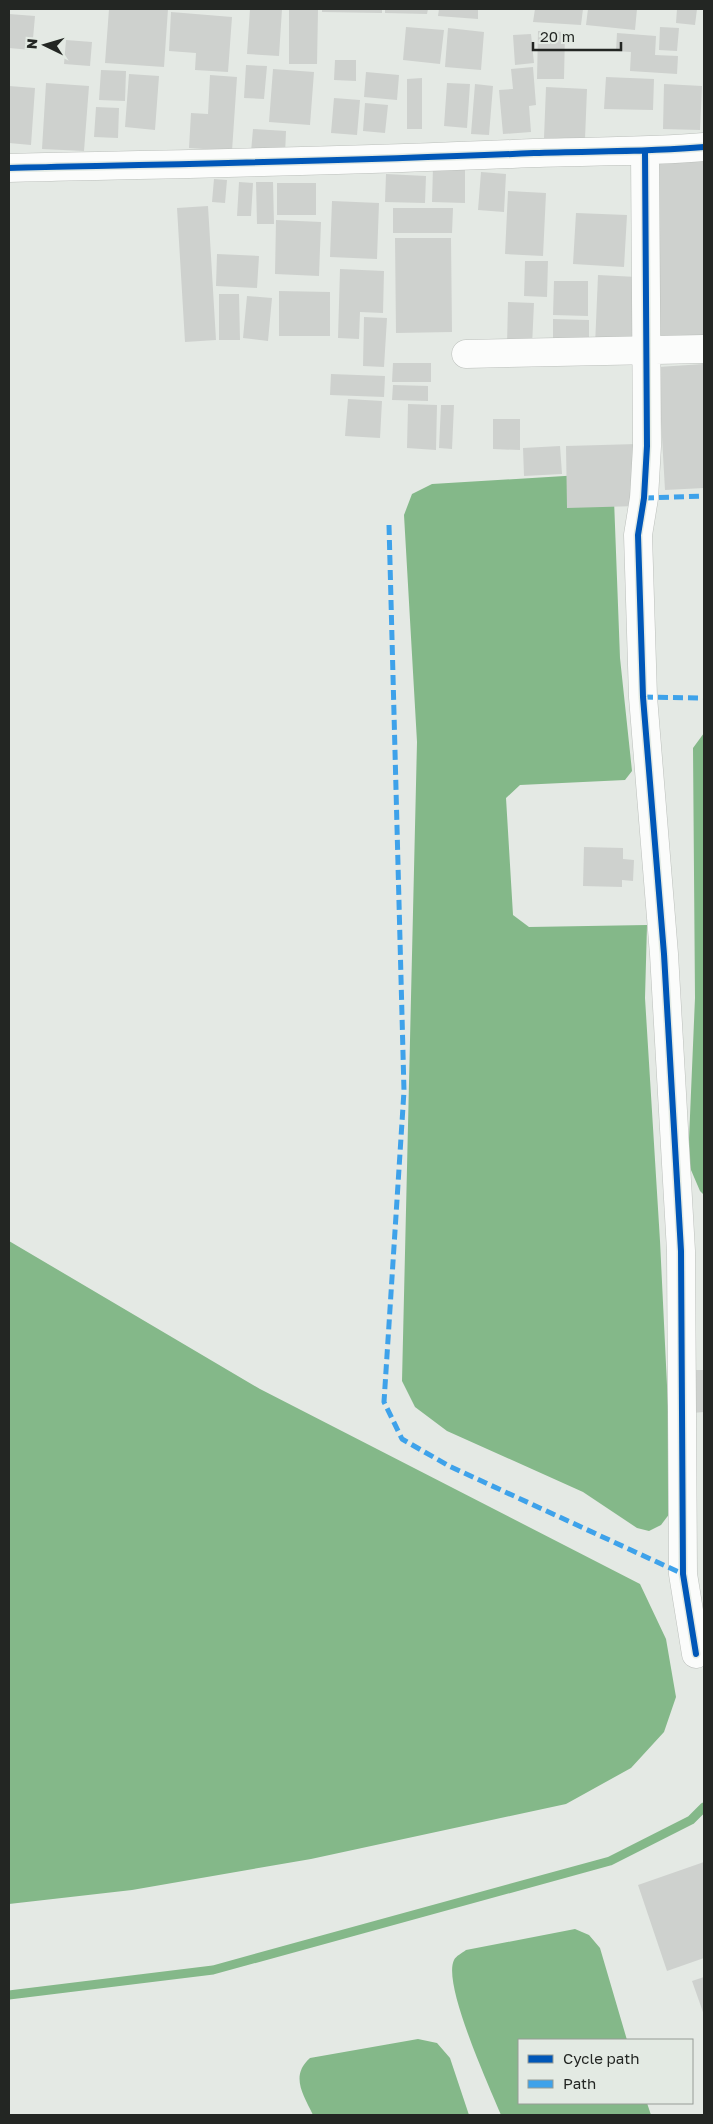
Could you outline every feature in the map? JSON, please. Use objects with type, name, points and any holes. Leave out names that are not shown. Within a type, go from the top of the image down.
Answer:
[{"type":"street","points":[[9,168],[645,152],[704,147]]},
{"type":"street","points":[[645,152],[647,446],[638,535],[643,688],[664,954],[681,1251],[683,1574],[696,1654]]},
{"type":"street","points":[[466,354],[704,349]]},
{"type":"shaded area","points":[[613,473],[620,658],[632,771],[625,780],[520,785],[506,798],[513,915],[529,927],[647,925],[645,998],[660,1241],[673,1509],[661,1525],[649,1531],[637,1528],[583,1492],[447,1431],[415,1407],[402,1381],[417,742],[404,515],[412,494],[432,484]]},
{"type":"shaded area","points":[[704,733],[704,1195],[700,1191],[688,1163],[695,998],[693,748]]},
{"type":"shaded area","points":[[9,1241],[260,1389],[640,1584],[666,1639],[676,1697],[664,1732],[631,1768],[566,1804],[311,1859],[132,1890],[9,1904]]},
{"type":"shaded area","points":[[575,1929],[589,1935],[600,1948],[627,2039],[518,2039],[518,2104],[647,2104],[651,2115],[501,2115],[469,2036],[455,1991],[452,1972],[454,1960],[466,1950]]},
{"type":"shaded area","points":[[418,2039],[437,2043],[450,2058],[469,2115],[313,2115],[300,2085],[301,2072],[310,2058]]},
{"type":"building","points":[[109,9],[168,9],[164,67],[105,63]]},
{"type":"building","points":[[250,9],[282,9],[279,56],[247,54]]},
{"type":"building","points":[[322,9],[382,9],[382,13],[322,12]]},
{"type":"building","points":[[385,9],[428,9],[427,14],[385,13]]},
{"type":"building","points":[[439,9],[478,9],[478,19],[438,16]]},
{"type":"building","points":[[535,9],[583,9],[581,25],[533,22]]},
{"type":"building","points":[[588,9],[637,9],[635,30],[586,25]]},
{"type":"building","points":[[677,9],[697,9],[695,25],[676,23]]},
{"type":"building","points":[[289,10],[318,10],[317,64],[289,64]]},
{"type":"building","points":[[171,12],[232,17],[228,72],[195,70],[196,53],[169,51]]},
{"type":"building","points":[[9,14],[35,16],[32,50],[9,48]]},
{"type":"building","points":[[406,27],[444,30],[440,64],[403,60]]},
{"type":"building","points":[[660,27],[679,28],[677,51],[659,50]]},
{"type":"building","points":[[448,28],[484,32],[481,70],[445,67]]},
{"type":"building","points":[[538,31],[565,32],[564,79],[537,79]]},
{"type":"building","points":[[617,33],[656,36],[655,55],[678,56],[677,74],[630,71],[631,52],[616,51]]},
{"type":"building","points":[[531,34],[534,63],[515,65],[513,35]]},
{"type":"building","points":[[66,40],[92,42],[90,66],[64,64]]},
{"type":"building","points":[[335,60],[356,60],[356,81],[334,80]]},
{"type":"building","points":[[246,65],[267,66],[264,99],[244,98]]},
{"type":"building","points":[[533,67],[536,105],[529,106],[531,132],[503,134],[499,90],[513,89],[511,69]]},
{"type":"building","points":[[273,69],[314,72],[310,125],[269,122]]},
{"type":"building","points":[[101,70],[126,71],[125,101],[99,100]]},
{"type":"building","points":[[366,72],[399,75],[397,100],[364,97]]},
{"type":"building","points":[[129,74],[159,76],[155,130],[125,127]]},
{"type":"building","points":[[210,75],[237,77],[232,151],[189,148],[191,113],[208,114]]},
{"type":"building","points":[[606,77],[654,79],[653,110],[604,109]]},
{"type":"building","points":[[422,78],[422,129],[407,129],[407,79]]},
{"type":"building","points":[[46,83],[89,86],[84,151],[42,149]]},
{"type":"building","points":[[447,83],[470,84],[467,128],[444,126]]},
{"type":"building","points":[[475,84],[493,86],[489,135],[471,134]]},
{"type":"building","points":[[664,84],[702,86],[700,130],[663,129]]},
{"type":"building","points":[[9,86],[35,88],[31,145],[9,143]]},
{"type":"building","points":[[546,87],[587,89],[585,139],[544,138]]},
{"type":"building","points":[[334,98],[360,100],[357,135],[331,133]]},
{"type":"building","points":[[365,103],[388,105],[385,133],[363,131]]},
{"type":"building","points":[[96,107],[119,108],[118,138],[94,137]]},
{"type":"building","points":[[253,129],[286,131],[285,155],[251,152]]},
{"type":"building","points":[[659,159],[704,159],[704,342],[657,341]]},
{"type":"building","points":[[433,167],[465,168],[465,203],[432,202]]},
{"type":"building","points":[[481,172],[506,174],[504,212],[478,210]]},
{"type":"building","points":[[386,174],[426,176],[425,203],[385,202]]},
{"type":"building","points":[[214,179],[227,180],[225,203],[212,202]]},
{"type":"building","points":[[239,182],[253,183],[251,216],[237,216]]},
{"type":"building","points":[[256,182],[273,182],[274,224],[257,224]]},
{"type":"building","points":[[277,183],[316,183],[316,215],[277,215]]},
{"type":"building","points":[[508,191],[546,193],[543,256],[505,254]]},
{"type":"building","points":[[332,201],[379,203],[377,259],[330,257]]},
{"type":"building","points":[[208,206],[216,340],[185,342],[177,208]]},
{"type":"building","points":[[393,208],[453,208],[452,233],[393,233]]},
{"type":"building","points":[[576,213],[627,215],[624,267],[573,264]]},
{"type":"building","points":[[276,220],[321,222],[319,276],[275,274]]},
{"type":"building","points":[[395,238],[451,238],[452,332],[396,333]]},
{"type":"building","points":[[217,254],[259,256],[257,288],[216,286]]},
{"type":"building","points":[[525,261],[548,261],[547,297],[524,296]]},
{"type":"building","points":[[340,269],[384,271],[383,313],[360,312],[359,339],[338,338]]},
{"type":"building","points":[[598,275],[637,277],[635,347],[595,346]]},
{"type":"building","points":[[554,281],[588,281],[588,316],[553,315]]},
{"type":"building","points":[[279,291],[330,292],[330,336],[279,336]]},
{"type":"building","points":[[219,294],[239,294],[240,340],[219,340]]},
{"type":"building","points":[[247,296],[272,298],[268,341],[243,338]]},
{"type":"building","points":[[508,302],[534,303],[532,346],[507,345]]},
{"type":"building","points":[[364,317],[387,318],[384,367],[363,366]]},
{"type":"building","points":[[553,319],[589,320],[589,342],[553,341]]},
{"type":"building","points":[[393,363],[431,363],[431,382],[392,382]]},
{"type":"building","points":[[704,364],[704,488],[665,490],[658,367]]},
{"type":"building","points":[[331,374],[385,376],[384,397],[330,395]]},
{"type":"building","points":[[393,385],[428,386],[428,401],[392,400]]},
{"type":"building","points":[[348,399],[382,401],[380,438],[345,436]]},
{"type":"building","points":[[408,404],[437,405],[436,450],[407,448]]},
{"type":"building","points":[[441,405],[454,405],[452,449],[439,448]]},
{"type":"building","points":[[493,419],[520,419],[520,450],[493,449]]},
{"type":"building","points":[[637,444],[638,506],[567,508],[566,446]]},
{"type":"building","points":[[560,446],[562,474],[524,476],[523,448]]},
{"type":"building","points":[[584,847],[623,848],[623,859],[634,860],[633,881],[622,880],[622,887],[583,886]]},
{"type":"building","points":[[690,1370],[704,1370],[704,1412],[692,1413]]},
{"type":"building","points":[[704,1862],[704,1958],[667,1971],[638,1885]]},
{"type":"building","points":[[704,1977],[704,2015],[692,1981]]},
{"type":"waterway","points":[[9,1995],[213,1970],[610,1861],[691,1820],[704,1807]]},
{"type":"marked path","points":[[644,498],[704,496]]},
{"type":"marked path","points":[[389,525],[404,1091],[384,1402],[402,1439],[449,1466],[683,1574]]},
{"type":"marked path","points":[[643,697],[704,698]]},
{"type":"cycle path","points":[[9,168],[640,151],[704,147]]},
{"type":"cycle path","points":[[645,152],[647,446],[644,498],[638,535],[643,697],[664,954],[681,1251],[683,1574],[696,1654]]}]
